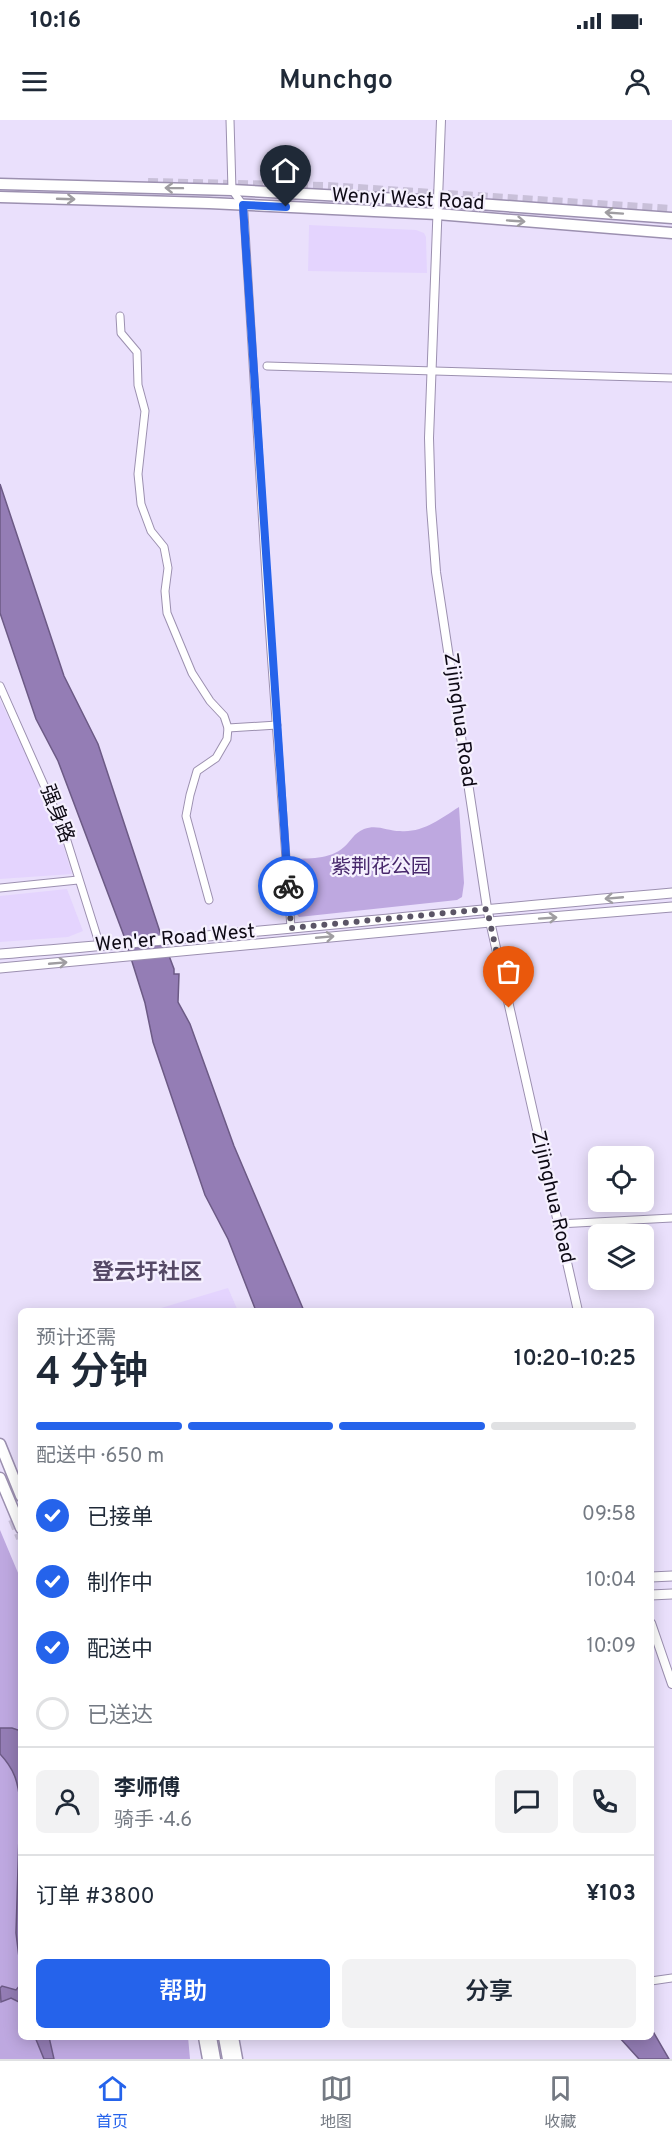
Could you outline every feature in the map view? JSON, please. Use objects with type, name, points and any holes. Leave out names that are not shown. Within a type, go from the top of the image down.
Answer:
[{"type":"main road","name":"Wenyi West Road","points":[[0,184],[232,190],[437,201],[672,218]]},
{"type":"main road","name":"Wenyi West Road","points":[[4,196],[436,214],[672,232]]},
{"type":"main road","name":"Wen'er Road West","points":[[0,954],[178,940],[672,893]]},
{"type":"main road","name":"Wen'er Road West","points":[[0,968],[672,907]]},
{"type":"main road","points":[[0,1444],[18,1489]]},
{"type":"main road","points":[[0,1478],[18,1521]]},
{"type":"main road","points":[[654,1577],[672,1576]]},
{"type":"main road","points":[[654,1595],[672,1594]]},
{"type":"main road","points":[[205,2040],[208,2059]]},
{"type":"main road","points":[[212,2040],[215,2059]]},
{"type":"main road","points":[[225,2040],[228,2059]]},
{"type":"main road","points":[[234,2040],[237,2059]]},
{"type":"street","points":[[230,120],[232,190],[243,205],[291,928]]},
{"type":"street","name":"Zijinghua Road","points":[[441,120],[429,438],[436,572],[487,909],[577,1308]]},
{"type":"street","points":[[120,316],[121,333],[137,352],[138,385],[145,411],[138,474],[141,504],[151,531],[164,547],[168,568],[165,591],[167,613],[192,673],[210,701],[224,716],[228,729],[227,739],[216,758],[197,771],[186,816],[209,900]]},
{"type":"street","points":[[267,366],[672,378]]},
{"type":"street","name":"强身路","points":[[0,686],[63,828],[100,946]]},
{"type":"street","points":[[228,729],[277,725]]},
{"type":"street","points":[[0,888],[78,880]]},
{"type":"street","points":[[558,1224],[672,1218]]},
{"type":"street","points":[[654,1632],[672,1684]]},
{"type":"street","points":[[654,1981],[672,1978]]},
{"type":"shaded area","points":[[309,225],[416,230],[424,233],[427,273],[308,271]]},
{"type":"shaded area","points":[[0,484],[64,676],[98,744],[174,974],[179,974],[178,1002],[190,1024],[234,1146],[303,1308],[255,1308],[228,1239],[205,1195],[153,1042],[145,1003],[124,936],[58,761],[36,719],[0,613]]},
{"type":"shaded area","points":[[0,700],[40,783],[72,874],[0,879]]},
{"type":"shaded area","points":[[67,889],[83,931],[68,937],[0,942],[0,896]]},
{"type":"shaded area","points":[[228,1288],[237,1308],[161,1308]]},
{"type":"shaded area","points":[[0,1728],[18,1730],[18,1788],[15,1776],[0,1754]]},
{"type":"shaded area","points":[[18,1868],[18,1949],[16,1933]]},
{"type":"shaded area","points":[[2,1986],[16,1990],[18,1988],[18,2002],[11,1998],[1,2002],[0,1988]]},
{"type":"shaded area","points":[[654,2033],[669,2059],[639,2059],[622,2040],[654,2040]]},
{"type":"shaded area","points":[[36,2040],[50,2040],[54,2059],[44,2059]]},
{"type":"green space","name":"紫荆花公园","points":[[459,807],[464,883],[462,897],[457,900],[299,917],[295,912],[291,859],[319,858],[332,854],[344,847],[364,829],[378,827],[395,831],[416,830]]},
{"type":"green space","points":[[0,1530],[18,1573],[18,2040],[188,2040],[190,2059],[0,2059]]},
{"type":"tunnel","points":[[148,183],[327,187],[672,210]]},
{"type":"tunnel","points":[[13,1519],[18,1531]]},
{"type":"way so far","points":[[288,886],[291,928],[487,909],[509,1008]]},
{"type":"district","name":"登云圩社区","points":[[147,1273]]},
{"type":"route","points":[[286,207],[243,205],[288,886]]}]
